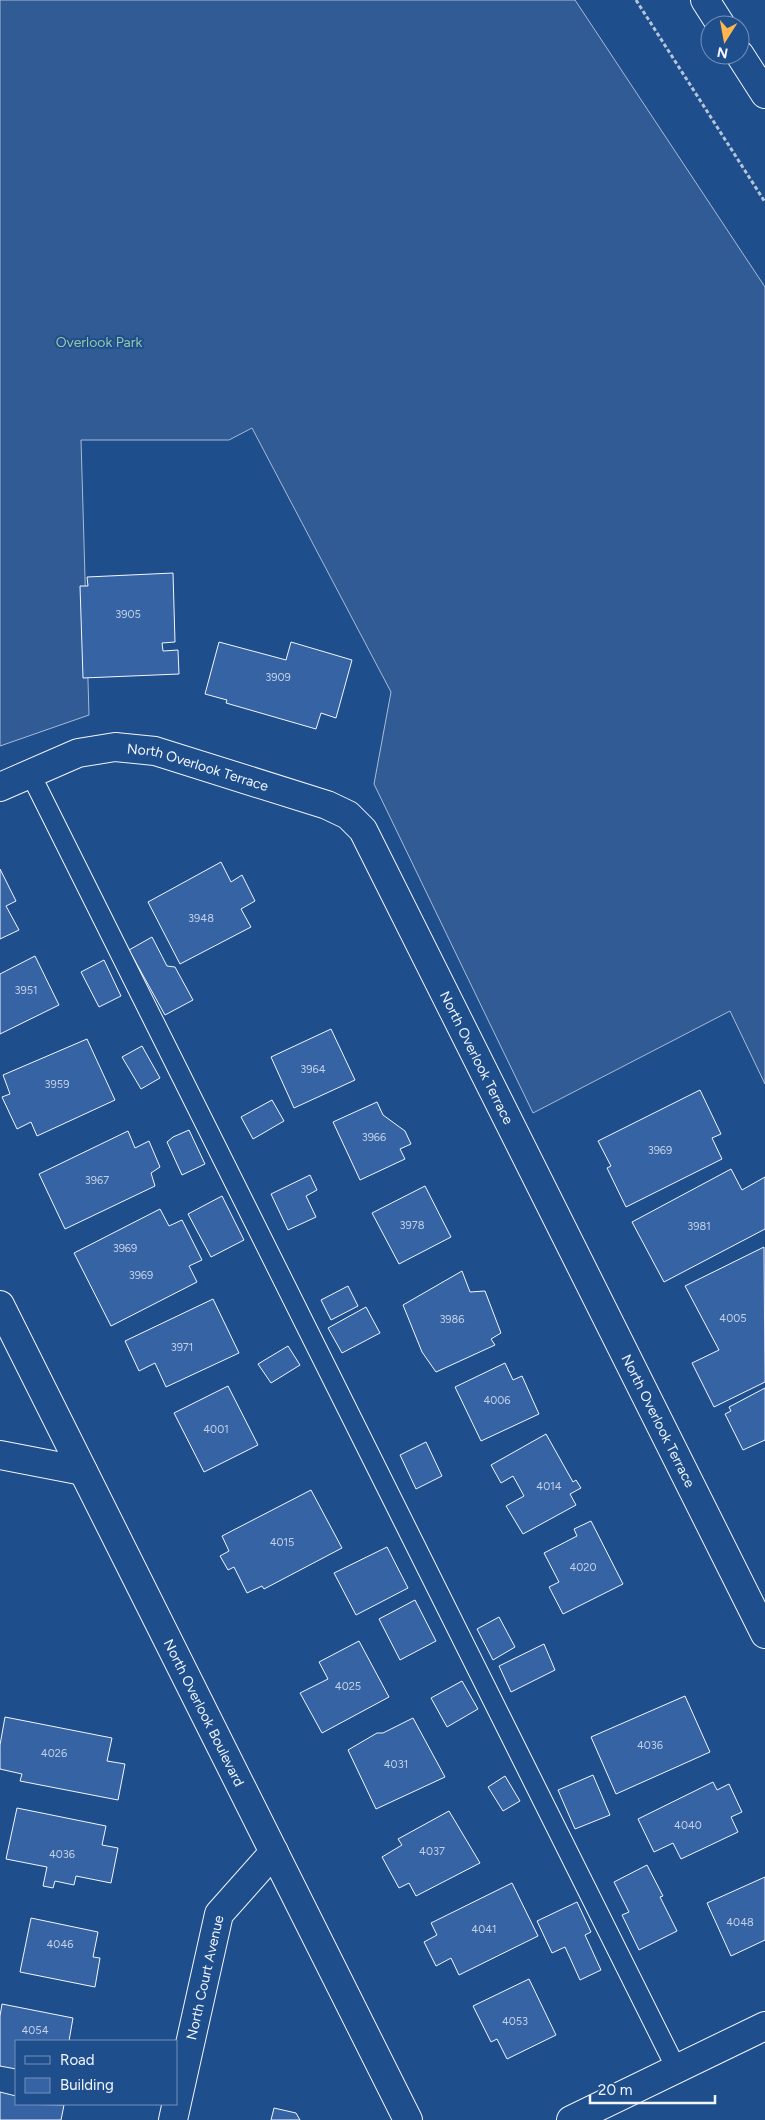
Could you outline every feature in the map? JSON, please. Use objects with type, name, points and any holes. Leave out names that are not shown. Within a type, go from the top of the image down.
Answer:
[{"type":"street","points":[[705,0],[715,15]]},
{"type":"street","points":[[746,65],[765,94]]},
{"type":"street","name":"North Overlook Terrace","points":[[0,788],[78,753],[115,748],[155,751],[327,805],[348,815],[363,830],[765,1634]]},
{"type":"street","name":"North Overlook Boulevard","points":[[0,1305],[408,2120]]},
{"type":"street","points":[[0,1455],[83,1471]]},
{"type":"street","name":"North Court Avenue","points":[[178,2098],[219,1914],[274,1852]]},
{"type":"street","points":[[571,2120],[765,2026]]},
{"type":"street","name":"North Court Avenue","points":[[173,2120],[176,2105]]},
{"type":"lane","points":[[30,774],[676,2068]]},
{"type":"path","points":[[636,0],[765,202]]},
{"type":"shaded area","points":[[0,0],[575,0],[765,287],[765,1084],[730,1011],[533,1113],[374,784],[391,692],[252,428],[229,440],[81,440],[89,715],[0,746]]},
{"type":"building","points":[[173,573],[175,642],[162,643],[163,651],[178,650],[179,674],[83,678],[80,586],[88,586],[87,577]]},
{"type":"building","points":[[219,642],[286,660],[291,642],[352,660],[336,718],[321,713],[316,729],[226,703],[227,700],[205,694]]},
{"type":"building","points":[[221,862],[231,882],[242,875],[255,901],[241,909],[251,927],[180,964],[148,902]]},
{"type":"building","points":[[0,869],[16,901],[6,906],[19,930],[0,939]]},
{"type":"building","points":[[152,937],[167,966],[175,967],[193,1000],[165,1015],[129,950]]},
{"type":"building","points":[[35,956],[59,1005],[0,1034],[0,974]]},
{"type":"building","points":[[104,960],[121,996],[99,1007],[81,972]]},
{"type":"building","points":[[331,1029],[355,1080],[294,1108],[271,1057]]},
{"type":"building","points":[[87,1039],[115,1100],[37,1136],[31,1122],[17,1129],[2,1097],[10,1094],[3,1075]]},
{"type":"building","points":[[142,1046],[160,1078],[141,1089],[122,1057]]},
{"type":"building","points":[[700,1090],[721,1134],[712,1138],[722,1159],[626,1207],[607,1168],[611,1166],[598,1141]]},
{"type":"building","points":[[272,1100],[284,1121],[253,1139],[241,1117]]},
{"type":"building","points":[[377,1102],[383,1115],[405,1131],[411,1144],[400,1149],[405,1159],[360,1180],[333,1122]]},
{"type":"building","points":[[189,1130],[205,1164],[182,1175],[167,1142],[173,1137]]},
{"type":"building","points":[[128,1131],[135,1148],[149,1141],[160,1167],[151,1173],[155,1186],[65,1229],[39,1174]]},
{"type":"building","points":[[731,1169],[742,1190],[765,1177],[765,1229],[664,1282],[632,1222]]},
{"type":"building","points":[[310,1175],[317,1190],[306,1196],[316,1217],[288,1230],[271,1194]]},
{"type":"building","points":[[425,1186],[451,1237],[399,1264],[372,1213]]},
{"type":"building","points":[[222,1196],[244,1240],[211,1257],[188,1214]]},
{"type":"building","points":[[160,1209],[169,1226],[182,1220],[202,1260],[189,1266],[197,1282],[111,1326],[74,1253]]},
{"type":"building","points":[[764,1247],[765,1382],[714,1407],[692,1363],[719,1350],[685,1286]]},
{"type":"building","points":[[462,1271],[470,1292],[485,1291],[501,1333],[491,1339],[495,1345],[436,1372],[422,1352],[403,1305]]},
{"type":"building","points":[[348,1286],[358,1306],[331,1320],[321,1300]]},
{"type":"building","points":[[213,1299],[239,1353],[166,1387],[155,1363],[139,1371],[125,1341]]},
{"type":"building","points":[[366,1307],[380,1333],[342,1353],[328,1328]]},
{"type":"building","points":[[288,1346],[300,1365],[271,1383],[258,1364]]},
{"type":"building","points":[[505,1363],[513,1380],[522,1376],[539,1414],[481,1441],[455,1387]]},
{"type":"building","points":[[228,1386],[258,1445],[204,1472],[174,1413]]},
{"type":"building","points":[[765,1388],[765,1440],[743,1450],[725,1414],[731,1411],[729,1407]]},
{"type":"building","points":[[546,1434],[573,1482],[576,1480],[581,1488],[570,1494],[576,1505],[523,1534],[506,1506],[524,1496],[513,1476],[501,1483],[491,1465]]},
{"type":"building","points":[[426,1442],[442,1476],[416,1489],[400,1455]]},
{"type":"building","points":[[311,1490],[342,1548],[264,1589],[262,1586],[247,1593],[234,1567],[228,1570],[220,1556],[229,1551],[222,1536]]},
{"type":"building","points":[[591,1521],[623,1584],[563,1614],[549,1587],[559,1582],[544,1553],[577,1536],[574,1529]]},
{"type":"building","points":[[387,1547],[408,1588],[356,1615],[334,1573]]},
{"type":"building","points":[[415,1600],[436,1641],[400,1660],[379,1619]]},
{"type":"building","points":[[499,1617],[515,1647],[493,1660],[477,1629]]},
{"type":"building","points":[[359,1641],[389,1697],[322,1733],[300,1693],[328,1679],[319,1662]]},
{"type":"building","points":[[544,1644],[555,1670],[511,1692],[499,1666]]},
{"type":"building","points":[[462,1681],[478,1709],[447,1727],[431,1698]]},
{"type":"building","points":[[685,1696],[710,1752],[616,1794],[591,1737]]},
{"type":"building","points":[[5,1717],[112,1738],[107,1761],[125,1764],[118,1800],[20,1781],[22,1774],[0,1769],[0,1745]]},
{"type":"building","points":[[413,1718],[445,1777],[376,1809],[348,1750],[377,1733],[383,1733]]},
{"type":"building","points":[[593,1775],[610,1815],[575,1829],[558,1790]]},
{"type":"building","points":[[505,1776],[520,1801],[503,1811],[488,1787]]},
{"type":"building","points":[[713,1782],[717,1790],[729,1784],[742,1812],[731,1817],[738,1832],[681,1859],[673,1843],[654,1852],[638,1819]]},
{"type":"building","points":[[17,1808],[106,1826],[102,1845],[118,1848],[111,1883],[76,1876],[74,1885],[55,1881],[53,1888],[43,1886],[47,1867],[6,1859]]},
{"type":"building","points":[[449,1811],[480,1863],[416,1896],[409,1883],[399,1888],[382,1857],[402,1845],[398,1839]]},
{"type":"building","points":[[647,1865],[663,1896],[660,1897],[677,1931],[639,1950],[622,1915],[629,1912],[614,1882]]},
{"type":"building","points":[[765,1877],[765,1940],[731,1956],[707,1903]]},
{"type":"building","points":[[512,1883],[538,1936],[459,1975],[451,1958],[436,1966],[424,1942],[437,1935],[431,1923]]},
{"type":"building","points":[[577,1902],[591,1932],[585,1935],[601,1970],[580,1980],[565,1947],[552,1953],[537,1921]]},
{"type":"building","points":[[31,1918],[98,1932],[93,1957],[100,1958],[95,1987],[20,1972]]},
{"type":"building","points":[[529,1979],[556,2035],[507,2059],[497,2039],[491,2042],[473,2006]]},
{"type":"building","points":[[2,2004],[73,2018],[69,2040],[15,2040],[15,2069],[0,2066],[0,2016]]},
{"type":"building","points":[[0,2092],[15,2096],[15,2105],[64,2105],[61,2120],[0,2120]]},
{"type":"building","points":[[274,2108],[296,2113],[300,2120],[271,2120]]},
{"type":"park label","name":"Overlook Park","points":[[99,342]]}]
